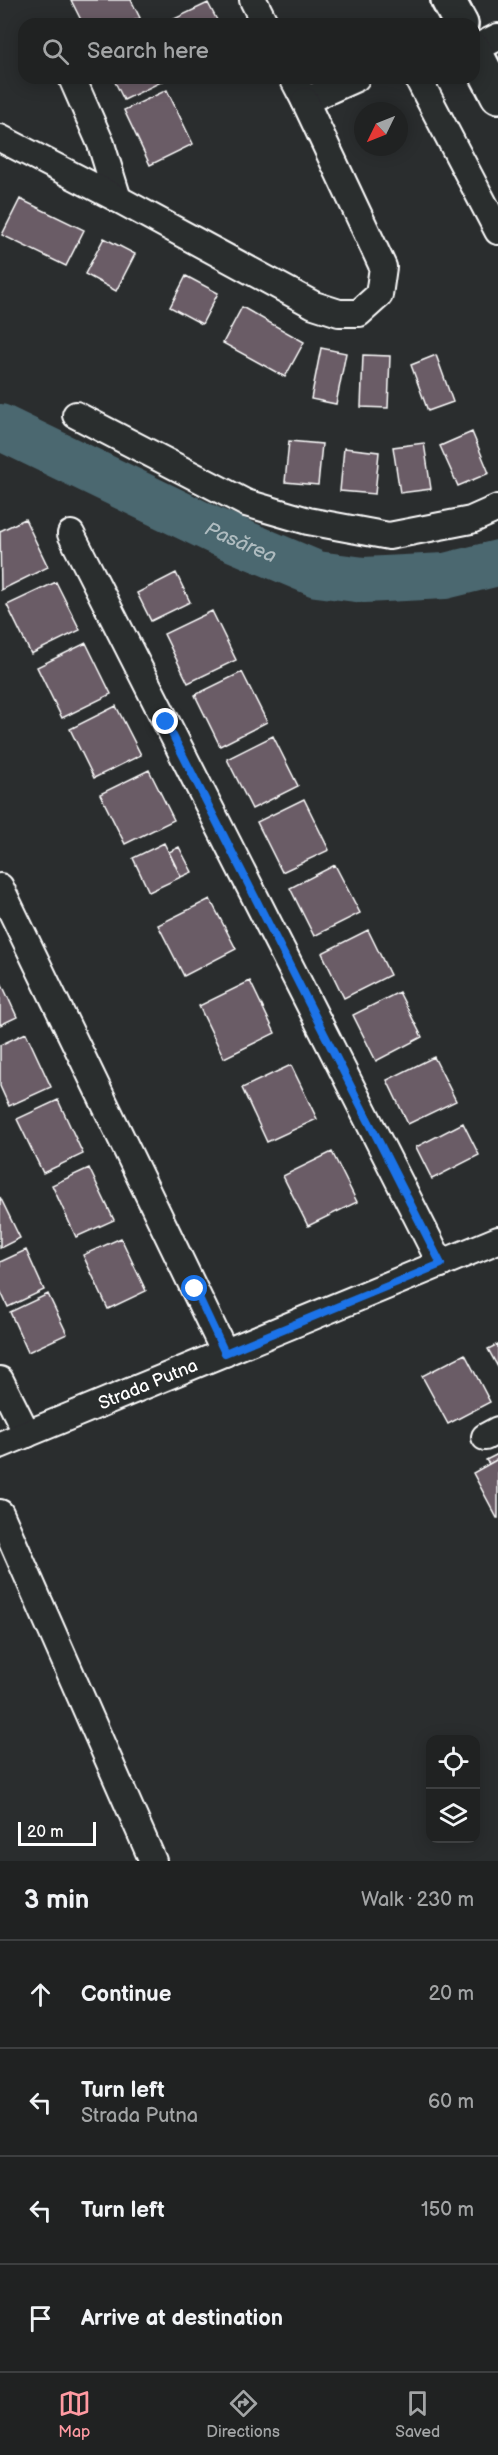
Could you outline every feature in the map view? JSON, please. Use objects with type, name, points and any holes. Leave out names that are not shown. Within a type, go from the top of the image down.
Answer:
[{"type":"main road","points":[[480,62],[498,96]]},
{"type":"street","points":[[253,0],[262,18]]},
{"type":"street","points":[[480,32],[498,37]]},
{"type":"street","points":[[75,84],[101,144],[118,199]]},
{"type":"street","points":[[0,138],[118,199],[314,306],[339,314],[359,313],[379,295],[383,267],[296,84]]},
{"type":"street","points":[[305,101],[343,84]]},
{"type":"street","points":[[421,84],[498,231]]},
{"type":"street","points":[[76,416],[246,504],[308,521],[389,536],[471,520],[498,508]]},
{"type":"street","points":[[70,534],[441,1264]]},
{"type":"street","points":[[0,887],[225,1353]]},
{"type":"street","name":"Strada Putna","points":[[0,1445],[498,1240]]},
{"type":"street","points":[[0,1380],[27,1434]]},
{"type":"street","points":[[0,1514],[153,1861]]},
{"type":"building","points":[[71,0],[131,0],[140,18],[80,18]]},
{"type":"building","points":[[208,3],[216,18],[176,18]]},
{"type":"building","points":[[116,84],[157,84],[124,100]]},
{"type":"building","points":[[167,90],[193,144],[150,165],[124,110]]},
{"type":"building","points":[[20,199],[84,230],[66,266],[2,235]]},
{"type":"building","points":[[104,238],[135,254],[116,291],[85,274]]},
{"type":"building","points":[[186,276],[218,293],[202,324],[170,307]]},
{"type":"building","points":[[242,307],[304,342],[285,377],[223,343]]},
{"type":"building","points":[[321,348],[346,353],[336,404],[311,399]]},
{"type":"building","points":[[363,355],[390,356],[388,408],[361,407]]},
{"type":"building","points":[[436,355],[453,402],[428,411],[411,365]]},
{"type":"building","points":[[472,432],[489,473],[458,486],[440,446]]},
{"type":"building","points":[[289,441],[322,444],[318,485],[285,482]]},
{"type":"building","points":[[424,443],[431,489],[400,493],[393,447]]},
{"type":"building","points":[[344,448],[379,452],[375,494],[340,491]]},
{"type":"building","points":[[25,519],[48,567],[1,590],[0,531]]},
{"type":"building","points":[[176,573],[190,602],[151,621],[137,593]]},
{"type":"building","points":[[56,582],[80,630],[31,654],[7,605]]},
{"type":"building","points":[[212,611],[236,660],[188,683],[164,634]]},
{"type":"building","points":[[86,643],[111,694],[62,718],[37,667]]},
{"type":"building","points":[[242,672],[267,722],[220,746],[195,695]]},
{"type":"building","points":[[116,706],[141,755],[94,778],[70,729]]},
{"type":"building","points":[[273,736],[298,786],[252,809],[227,759]]},
{"type":"building","points":[[149,770],[174,820],[125,844],[100,794]]},
{"type":"building","points":[[304,799],[329,850],[282,872],[257,822]]},
{"type":"building","points":[[164,843],[181,877],[149,892],[133,858]]},
{"type":"building","points":[[179,847],[192,872],[181,877],[169,852]]},
{"type":"building","points":[[335,865],[360,913],[314,936],[290,888]]},
{"type":"building","points":[[210,899],[236,949],[184,976],[158,925]]},
{"type":"building","points":[[368,930],[390,975],[344,998],[322,953]]},
{"type":"building","points":[[0,980],[17,1017],[0,1025]]},
{"type":"building","points":[[250,981],[275,1033],[224,1058],[199,1006]]},
{"type":"building","points":[[399,992],[422,1037],[376,1061],[353,1015]]},
{"type":"building","points":[[26,1033],[51,1087],[9,1106],[0,1086],[0,1045]]},
{"type":"building","points":[[434,1057],[456,1101],[408,1124],[387,1080]]},
{"type":"building","points":[[291,1065],[317,1119],[267,1142],[242,1088]]},
{"type":"building","points":[[58,1100],[83,1154],[43,1173],[17,1119]]},
{"type":"building","points":[[463,1123],[479,1155],[432,1179],[416,1147]]},
{"type":"building","points":[[332,1152],[357,1202],[308,1226],[283,1176]]},
{"type":"building","points":[[89,1168],[114,1220],[76,1237],[52,1185]]},
{"type":"building","points":[[0,1197],[20,1238],[0,1248]]},
{"type":"building","points":[[121,1238],[146,1291],[108,1309],[83,1255]]},
{"type":"building","points":[[26,1250],[44,1290],[8,1307],[0,1290],[0,1262]]},
{"type":"building","points":[[48,1294],[67,1334],[28,1352],[10,1312]]},
{"type":"building","points":[[498,1344],[498,1367],[488,1349]]},
{"type":"building","points":[[465,1354],[490,1402],[448,1424],[422,1376]]},
{"type":"building","points":[[498,1454],[498,1459],[489,1464],[486,1460]]},
{"type":"building","points":[[498,1459],[498,1518],[497,1518],[473,1473]]},
{"type":"waterway","name":"Pasărea","points":[[0,427],[215,531],[317,574],[364,580],[445,576],[498,563]]},
{"type":"route","points":[[166,722],[441,1264],[225,1353],[195,1289]]}]
